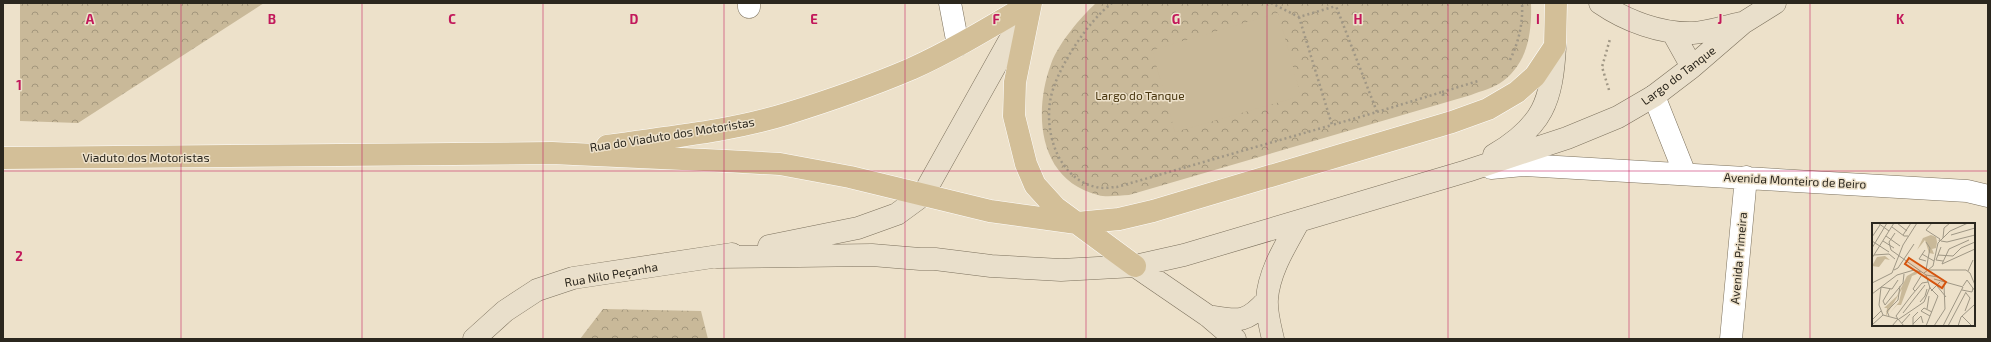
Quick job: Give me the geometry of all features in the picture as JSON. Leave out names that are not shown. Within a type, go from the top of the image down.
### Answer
[{"type":"main road","name":"Rua do Viaduto dos Motoristas","points":[[552,153],[721,129],[785,114],[868,86],[912,68],[958,45],[1031,3]]},
{"type":"main road","points":[[1031,3],[923,195],[990,211],[1077,223],[1119,219],[1152,211],[1452,122],[1481,112],[1517,92],[1535,76],[1555,46]]},
{"type":"main road","points":[[1031,3],[1015,82],[1014,116],[1026,164],[1035,185],[1055,207],[1135,266],[1208,316],[1235,339]]},
{"type":"main road","name":"Largo do Tanque","points":[[1467,170],[1509,146],[1533,125],[1549,97],[1554,72],[1556,3]]},
{"type":"main road","points":[[1743,23],[1775,3]]},
{"type":"main road","name":"Largo do Tanque","points":[[1609,9],[1673,33],[1694,32],[1743,23]]},
{"type":"main road","name":"Largo do Tanque","points":[[954,261],[991,266],[1061,270],[1135,266],[1184,255],[1299,221],[1567,138],[1618,117],[1654,96],[1692,67],[1743,23]]},
{"type":"main road","points":[[1673,33],[1692,67]]},
{"type":"main road","name":"Rua do Viaduto dos Motoristas","points":[[289,156],[552,153],[780,164],[850,177],[923,195]]},
{"type":"main road","name":"Viaduto dos Motoristas","points":[[3,158],[289,156]]},
{"type":"main road","name":"Rua Nilo Peçanha","points":[[474,339],[504,311],[537,290],[573,278],[717,257],[858,228],[897,214],[923,195]]},
{"type":"main road","points":[[1273,339],[1267,300],[1270,283],[1280,257],[1299,221]]},
{"type":"main road","name":"Rua Nilo Peçanha","points":[[717,257],[872,255],[954,261]]},
{"type":"main road","points":[[1208,316],[1232,320],[1244,319],[1255,314],[1267,300]]},
{"type":"street","points":[[950,3],[958,45]]},
{"type":"street","points":[[1654,96],[1685,174]]},
{"type":"street","name":"Largo do Tanque","points":[[1467,170],[1523,165],[1685,174]]},
{"type":"street","name":"Avenida Monteiro de Beiro","points":[[1685,174],[1967,191],[1988,196]]},
{"type":"street","name":"Avenida Primeira","points":[[1731,339],[1746,177]]},
{"type":"path","points":[[1112,3],[1085,30],[1056,81],[1050,102],[1052,143],[1061,162],[1071,175],[1083,183],[1097,188],[1117,187],[1377,112],[1336,4],[1299,17],[1271,3]]},
{"type":"path","points":[[1510,61],[1519,40],[1522,3]]},
{"type":"path","points":[[1609,9],[1602,67],[1618,117]]},
{"type":"path","points":[[1299,17],[1332,125]]},
{"type":"path","points":[[1442,92],[1483,80]]},
{"type":"green space","points":[[20,3],[264,3],[78,123],[20,121]]},
{"type":"green space","name":"Largo do Tanque","points":[[1096,3],[1531,3],[1531,25],[1527,46],[1518,65],[1503,81],[1492,87],[1471,95],[1129,195],[1105,196],[1098,195],[1078,187],[1063,175],[1052,160],[1045,142],[1042,123],[1042,103],[1045,83],[1054,56],[1070,32]]},
{"type":"green space","points":[[1278,13],[1301,96],[1175,132],[1152,50]]},
{"type":"green space","points":[[603,309],[701,311],[708,339],[580,339]]}]
